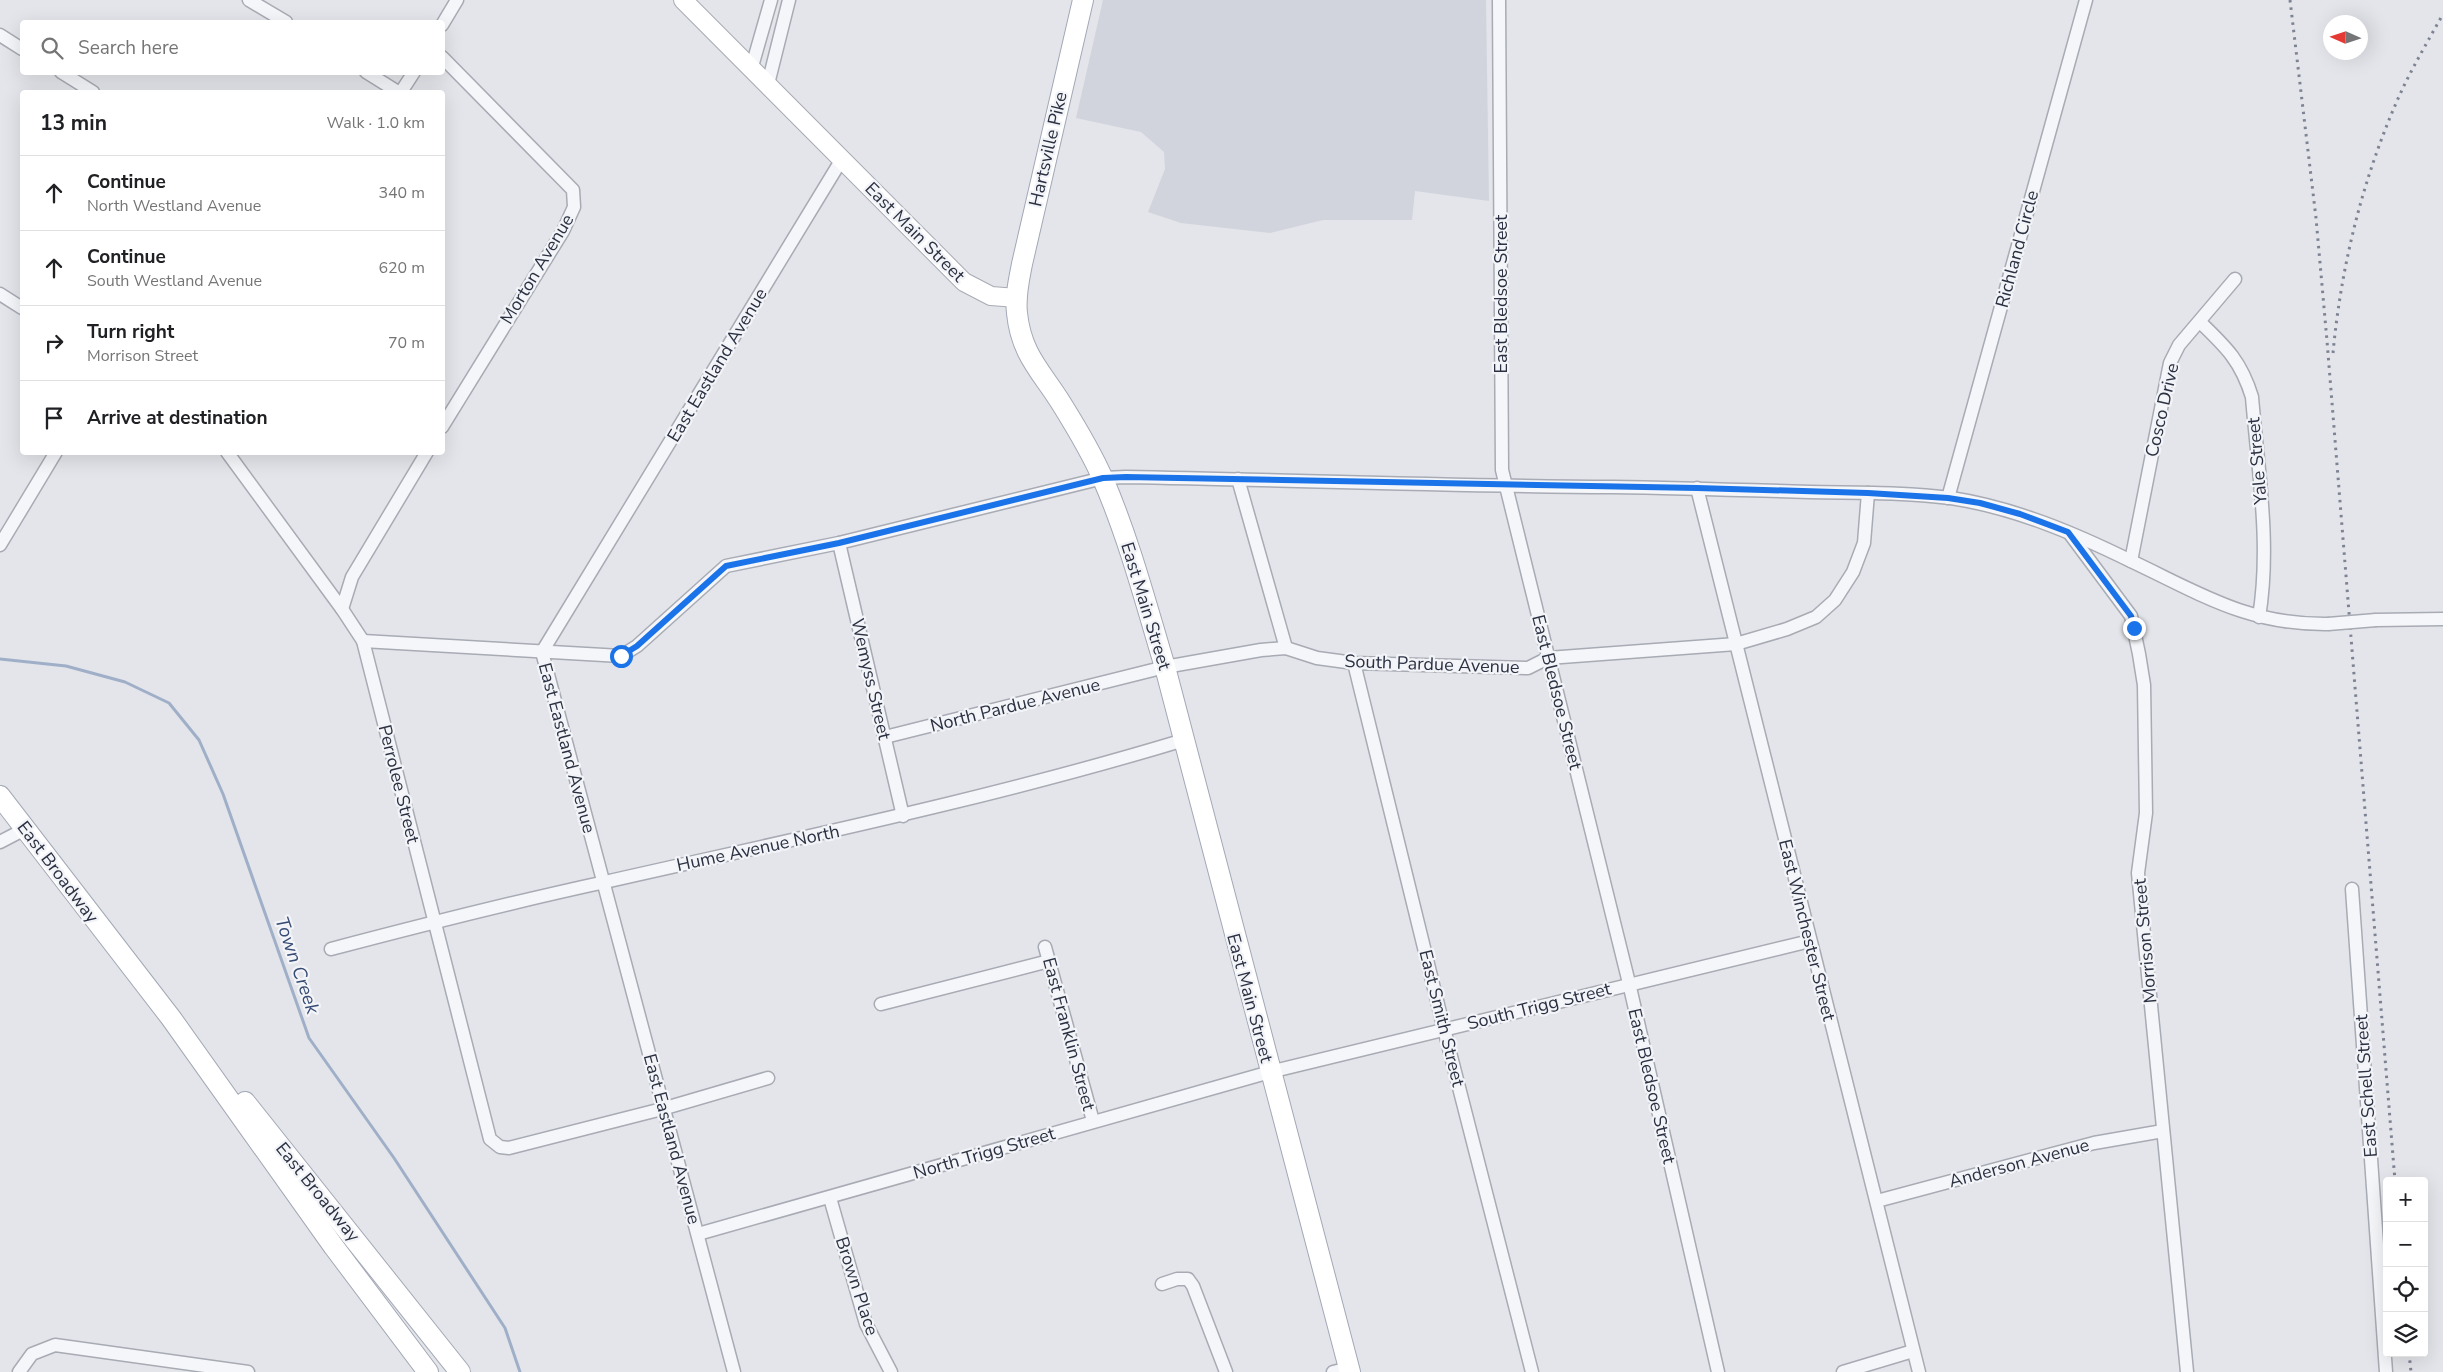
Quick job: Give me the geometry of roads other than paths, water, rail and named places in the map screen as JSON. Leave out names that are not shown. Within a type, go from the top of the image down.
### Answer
[{"type":"main road","name":"Hartsville Pike","points":[[1017,298],[1036,200],[1083,0]]},
{"type":"main road","name":"East Main Street","points":[[1017,298],[1019,326],[1027,352],[1041,376],[1060,402],[1103,478],[1133,560],[1165,667],[1270,1072],[1344,1370]]},
{"type":"main road","name":"East Broadway","points":[[0,796],[171,1018],[191,1040],[460,1372]]},
{"type":"main road","name":"East Broadway","points":[[191,1040],[334,1247],[428,1372]]},
{"type":"street","points":[[249,0],[283,20]]},
{"type":"street","points":[[445,20],[456,0]]},
{"type":"street","name":"East Main Street","points":[[683,0],[964,282],[991,296],[1017,298]]},
{"type":"street","points":[[751,70],[771,0]]},
{"type":"street","points":[[768,84],[789,0]]},
{"type":"street","name":"East Bledsoe Street","points":[[1499,0],[1502,470],[1512,504],[1548,658],[1629,983],[1718,1372]]},
{"type":"street","name":"Richland Circle","points":[[1948,498],[2086,0]]},
{"type":"street","points":[[0,35],[20,48]]},
{"type":"street","name":"Morton Avenue","points":[[445,61],[573,190],[574,207],[563,231],[445,422]]},
{"type":"street","points":[[65,75],[90,90]]},
{"type":"street","points":[[371,75],[397,90]]},
{"type":"street","points":[[401,90],[412,75]]},
{"type":"street","name":"East Eastland Avenue","points":[[734,1372],[698,1234],[662,1109],[542,652],[842,159]]},
{"type":"street","name":"Cosco Drive","points":[[2131,561],[2170,363],[2179,345],[2236,279]]},
{"type":"street","points":[[0,294],[20,307]]},
{"type":"street","name":"Yale Street","points":[[2200,322],[2236,358],[2252,397],[2265,555],[2264,584],[2259,618]]},
{"type":"street","points":[[0,545],[54,455]]},
{"type":"street","name":"Perrolee Street","points":[[229,455],[342,609],[363,641],[490,1139],[500,1147],[509,1148],[662,1109]]},
{"type":"street","points":[[342,609],[352,576],[425,455]]},
{"type":"street","points":[[363,641],[621,656],[637,646],[726,566],[839,543],[1103,478],[1697,488],[1868,493],[1948,498],[1980,503],[2020,514],[2068,532],[2198,594],[2259,618],[2303,624],[2443,619]]},
{"type":"street","points":[[1238,479],[1286,648]]},
{"type":"street","name":"East Winchester Street","points":[[1697,488],[1919,1372]]},
{"type":"street","name":"South Pardue Avenue","points":[[1144,672],[1261,650],[1286,648],[1317,658],[1354,663],[1528,668],[1548,658],[1736,644],[1787,629],[1816,616],[1835,600],[1853,572],[1864,543],[1868,493]]},
{"type":"street","name":"Morrison Street","points":[[2068,532],[2131,616],[2144,685],[2146,814],[2138,873],[2187,1372]]},
{"type":"street","name":"Wemyss Street","points":[[839,543],[903,816]]},
{"type":"street","name":"East Smith Street","points":[[1354,663],[1444,1029],[1532,1372]]},
{"type":"street","name":"North Pardue Avenue","points":[[885,737],[1144,672]]},
{"type":"street","name":"Hume Avenue North","points":[[331,949],[602,882],[903,816],[1089,769],[1184,740]]},
{"type":"street","points":[[0,842],[25,829]]},
{"type":"street","name":"East Schell Street","points":[[2352,890],[2386,1372]]},
{"type":"street","name":"South Trigg Street","points":[[1270,1072],[1629,983],[1810,941]]},
{"type":"street","name":"East Franklin Street","points":[[1045,947],[1093,1121]]},
{"type":"street","points":[[880,1004],[1049,961]]},
{"type":"street","name":"North Trigg Street","points":[[698,1234],[1270,1072]]},
{"type":"street","points":[[662,1109],[768,1078]]},
{"type":"street","name":"Anderson Avenue","points":[[1877,1201],[2094,1143],[2163,1131]]},
{"type":"street","name":"Brown Place","points":[[830,1198],[866,1324],[891,1372]]},
{"type":"street","points":[[1162,1284],[1177,1279],[1188,1279],[1193,1286],[1226,1372]]},
{"type":"street","points":[[19,1372],[32,1354],[55,1345],[248,1372]]},
{"type":"street","points":[[1843,1372],[1913,1351]]},
{"type":"waterway","name":"Town Creek","points":[[0,659],[66,666],[125,682],[169,703],[199,740],[223,794],[309,1038],[394,1158],[505,1328],[520,1372]]},
{"type":"railway","points":[[2290,0],[2316,218],[2327,341],[2395,1177]]},
{"type":"railway","points":[[2333,353],[2341,289],[2363,193],[2373,162],[2402,90],[2443,14]]},
{"type":"railway","points":[[2409,1357],[2411,1372]]}]
